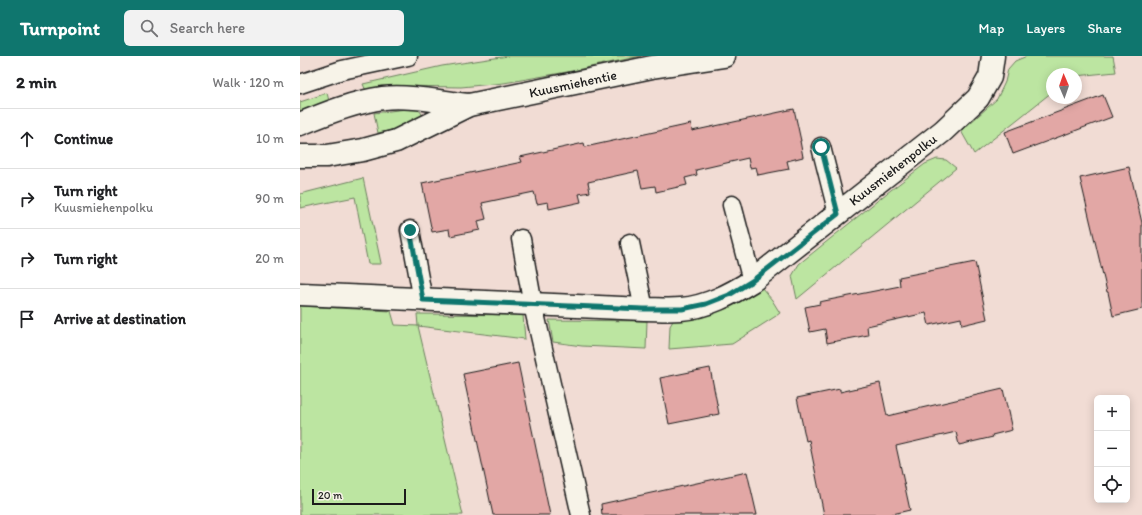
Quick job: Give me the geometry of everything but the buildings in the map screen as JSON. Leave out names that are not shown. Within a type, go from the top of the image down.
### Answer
[{"type":"street","name":"Kuusmiehentie","points":[[300,156],[327,156],[363,150],[396,141],[469,105],[652,67],[724,56]]},
{"type":"street","name":"Kuusmiehenpolku","points":[[300,294],[644,309],[682,309],[706,304],[729,295],[752,281],[943,131],[978,98],[990,77],[993,56]]},
{"type":"street","name":"Kuusmiehentie","points":[[300,124],[351,106],[383,98],[407,98],[469,105]]},
{"type":"lane","points":[[300,84],[342,70],[408,56]]},
{"type":"lane","points":[[821,147],[838,214]]},
{"type":"lane","points":[[732,205],[752,281]]},
{"type":"lane","points":[[410,230],[423,300]]},
{"type":"lane","points":[[521,239],[533,305],[582,515]]},
{"type":"lane","points":[[630,243],[644,309]]},
{"type":"green space","points":[[508,56],[641,56],[567,72],[504,83],[461,87],[398,86],[366,91],[363,84],[442,66]]},
{"type":"green space","points":[[1027,56],[1113,56],[1116,72],[1082,75],[1082,68],[1046,68],[1046,97],[974,154],[961,131],[997,99],[1005,82],[1008,69],[1015,61]]},
{"type":"green space","points":[[327,93],[329,101],[300,111],[300,102]]},
{"type":"green space","points":[[414,108],[419,110],[422,114],[422,118],[404,127],[378,133],[374,113]]},
{"type":"green space","points":[[937,159],[946,160],[956,168],[797,299],[792,276],[799,264],[925,164]]},
{"type":"green space","points":[[363,178],[381,264],[368,264],[355,197],[300,208],[300,194]]},
{"type":"green space","points":[[762,288],[780,313],[776,316],[732,344],[669,349],[670,326],[674,319],[702,315],[726,308]]},
{"type":"green space","points":[[300,306],[391,311],[395,325],[418,326],[463,515],[300,515]]},
{"type":"green space","points":[[417,314],[523,315],[525,339],[418,326]]},
{"type":"green space","points":[[549,320],[647,321],[646,349],[582,346],[553,342]]},
{"type":"route","points":[[410,230],[423,300],[644,309],[682,309],[706,304],[729,295],[752,281],[838,214],[821,147]]}]
